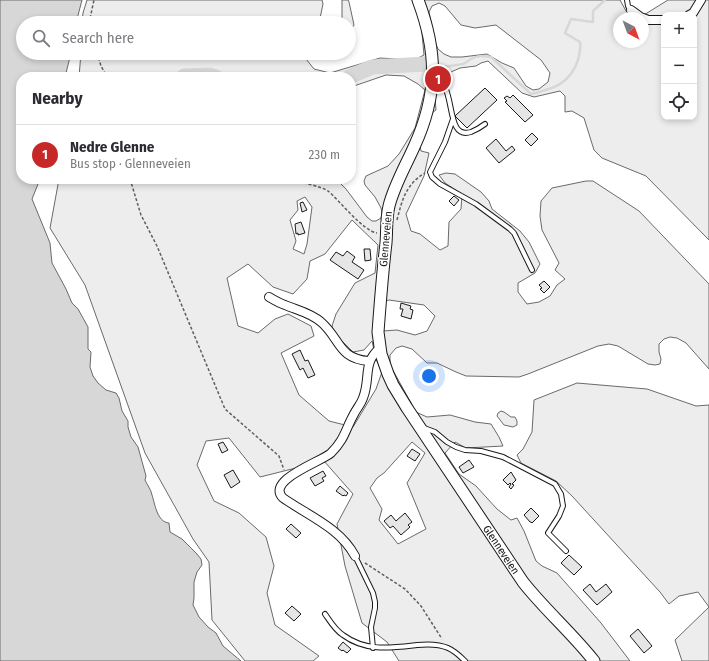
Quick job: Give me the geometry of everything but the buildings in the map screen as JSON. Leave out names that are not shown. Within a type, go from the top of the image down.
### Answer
[{"type":"main road","name":"Glenneveien","points":[[418,0],[428,30],[432,51],[433,78],[431,96],[420,134],[396,185],[389,205],[379,325],[380,348],[388,374],[407,408],[523,582],[539,602],[574,636],[594,661]]},
{"type":"street","points":[[694,12],[701,0]]},
{"type":"street","points":[[649,20],[661,20]]},
{"type":"street","points":[[269,297],[283,305],[316,318],[322,323],[339,346],[349,356],[359,360],[368,361]]},
{"type":"street","points":[[355,556],[347,544],[330,528],[281,496],[280,490],[286,480],[296,472],[326,457],[341,442],[354,412],[363,398],[368,380],[368,361],[380,348]]},
{"type":"lane","points":[[627,0],[628,6],[631,10]]},
{"type":"lane","points":[[433,78],[442,82],[446,88],[453,119],[460,130],[466,133],[485,124]]},
{"type":"lane","points":[[453,119],[445,142],[430,172],[432,177],[440,184],[476,204],[510,229],[514,233],[532,270]]},
{"type":"lane","points":[[422,429],[425,427],[435,432],[456,448],[481,451],[503,457],[555,484],[561,494],[563,506],[559,516],[548,533],[566,551]]},
{"type":"lane","points":[[355,556],[373,593],[375,602],[376,608],[371,626],[373,648]]},
{"type":"lane","points":[[325,614],[343,636],[359,644],[373,648],[422,645],[447,647],[465,661]]},
{"type":"path","points":[[91,16],[94,0]]},
{"type":"path","points":[[99,60],[104,72]]},
{"type":"path","points":[[397,220],[405,194],[420,176],[424,173],[430,172]]},
{"type":"path","points":[[132,184],[141,215],[156,246],[225,409],[279,456],[286,480]]},
{"type":"path","points":[[306,184],[326,190],[373,232],[386,234]]},
{"type":"path","points":[[355,556],[405,589],[421,606],[447,647]]},
{"type":"shaded area","points":[[0,0],[82,0],[78,16],[16,16],[16,60],[69,60],[66,72],[16,72],[16,184],[38,184],[32,199],[50,243],[52,263],[72,303],[78,309],[88,327],[88,349],[91,352],[90,367],[93,376],[106,390],[116,393],[119,398],[122,411],[128,421],[131,437],[138,447],[146,476],[145,480],[151,491],[159,516],[165,522],[169,523],[170,532],[182,539],[201,559],[202,565],[197,572],[194,582],[193,605],[199,617],[216,633],[223,646],[241,661],[0,661]]},
{"type":"shaded area","points":[[87,0],[322,0],[323,4],[320,16],[83,16]]},
{"type":"shaded area","points":[[342,0],[348,0],[352,16],[342,16]]},
{"type":"shaded area","points":[[412,0],[620,0],[627,12],[613,12],[613,48],[649,48],[649,12],[668,0],[709,0],[709,240],[646,176],[602,158],[594,150],[584,118],[572,111],[565,112],[565,96],[560,91],[534,97],[522,93],[488,61],[476,66],[460,68],[451,72],[438,72],[435,98],[436,110],[432,113],[420,146],[421,151],[429,153],[424,176],[406,214],[411,231],[420,234],[440,250],[448,246],[449,222],[461,209],[462,194],[445,183],[439,175],[446,173],[455,174],[481,192],[489,201],[492,209],[520,231],[529,242],[540,264],[535,273],[518,283],[518,292],[527,304],[539,302],[550,296],[557,285],[565,279],[555,270],[559,263],[542,230],[540,216],[541,201],[552,188],[593,181],[639,211],[709,284],[709,369],[686,343],[677,338],[670,337],[664,339],[659,344],[661,359],[660,364],[648,364],[618,346],[609,344],[598,346],[519,377],[466,376],[437,363],[427,363],[412,349],[402,346],[396,348],[390,355],[390,365],[416,412],[427,417],[450,415],[475,422],[491,424],[503,446],[466,448],[455,442],[445,453],[459,474],[476,486],[497,509],[511,520],[517,518],[536,561],[542,566],[557,573],[601,623],[630,661],[399,661],[387,642],[362,623],[345,566],[337,524],[353,494],[324,461],[260,477],[229,438],[206,441],[197,465],[214,501],[239,513],[266,537],[274,566],[267,593],[275,625],[319,656],[313,661],[245,661],[212,620],[209,562],[193,539],[145,453],[85,285],[50,228],[58,184],[341,184],[367,217],[372,221],[376,221],[381,218],[381,208],[375,197],[365,185],[364,181],[366,176],[388,166],[399,154],[415,128],[425,90],[404,76],[386,75],[356,85],[356,72],[333,72],[380,58],[414,60],[424,55],[421,22]],"holes":[[[439,3],[445,6],[461,25],[475,28],[496,25],[541,60],[550,73],[548,82],[539,89],[533,90],[526,86],[514,68],[487,54],[462,57],[451,57],[444,54],[438,49],[435,42],[429,12],[432,6]],[[305,197],[312,207],[307,244],[304,254],[293,249],[296,241],[290,220],[298,210],[297,201]],[[352,220],[378,245],[375,273],[355,283],[336,314],[332,326],[334,333],[353,352],[364,350],[372,341],[376,359],[382,372],[376,389],[353,427],[329,421],[299,395],[281,353],[314,336],[311,326],[288,314],[275,319],[258,333],[238,326],[227,278],[248,264],[273,287],[293,294],[307,279],[310,261],[325,254]],[[389,300],[424,305],[435,316],[427,331],[415,335],[397,330],[383,331],[385,301]],[[412,442],[425,453],[407,483],[426,529],[398,544],[379,520],[382,509],[370,488],[377,478],[384,473]]]},
{"type":"shaded area","points":[[80,60],[307,60],[314,69],[326,72],[79,72]]},
{"type":"shaded area","points":[[577,383],[647,389],[696,406],[709,405],[709,607],[698,592],[679,596],[669,604],[660,592],[572,496],[556,481],[521,463],[517,455],[523,449],[532,432],[534,400]]},
{"type":"shaded area","points":[[501,411],[511,417],[515,417],[517,425],[513,427],[504,425],[497,416]]},
{"type":"shaded area","points":[[709,607],[709,661],[682,661],[675,640]]},
{"type":"waterway","points":[[440,66],[463,64],[478,56],[491,57],[531,94],[546,90],[560,84],[565,80],[575,68],[578,60],[580,42],[565,33],[571,19],[593,22],[593,11],[605,0]]},
{"type":"waterway","points":[[356,74],[372,67],[426,64]]},
{"type":"place","name":"Nedre Glenne","points":[[438,79]]}]
